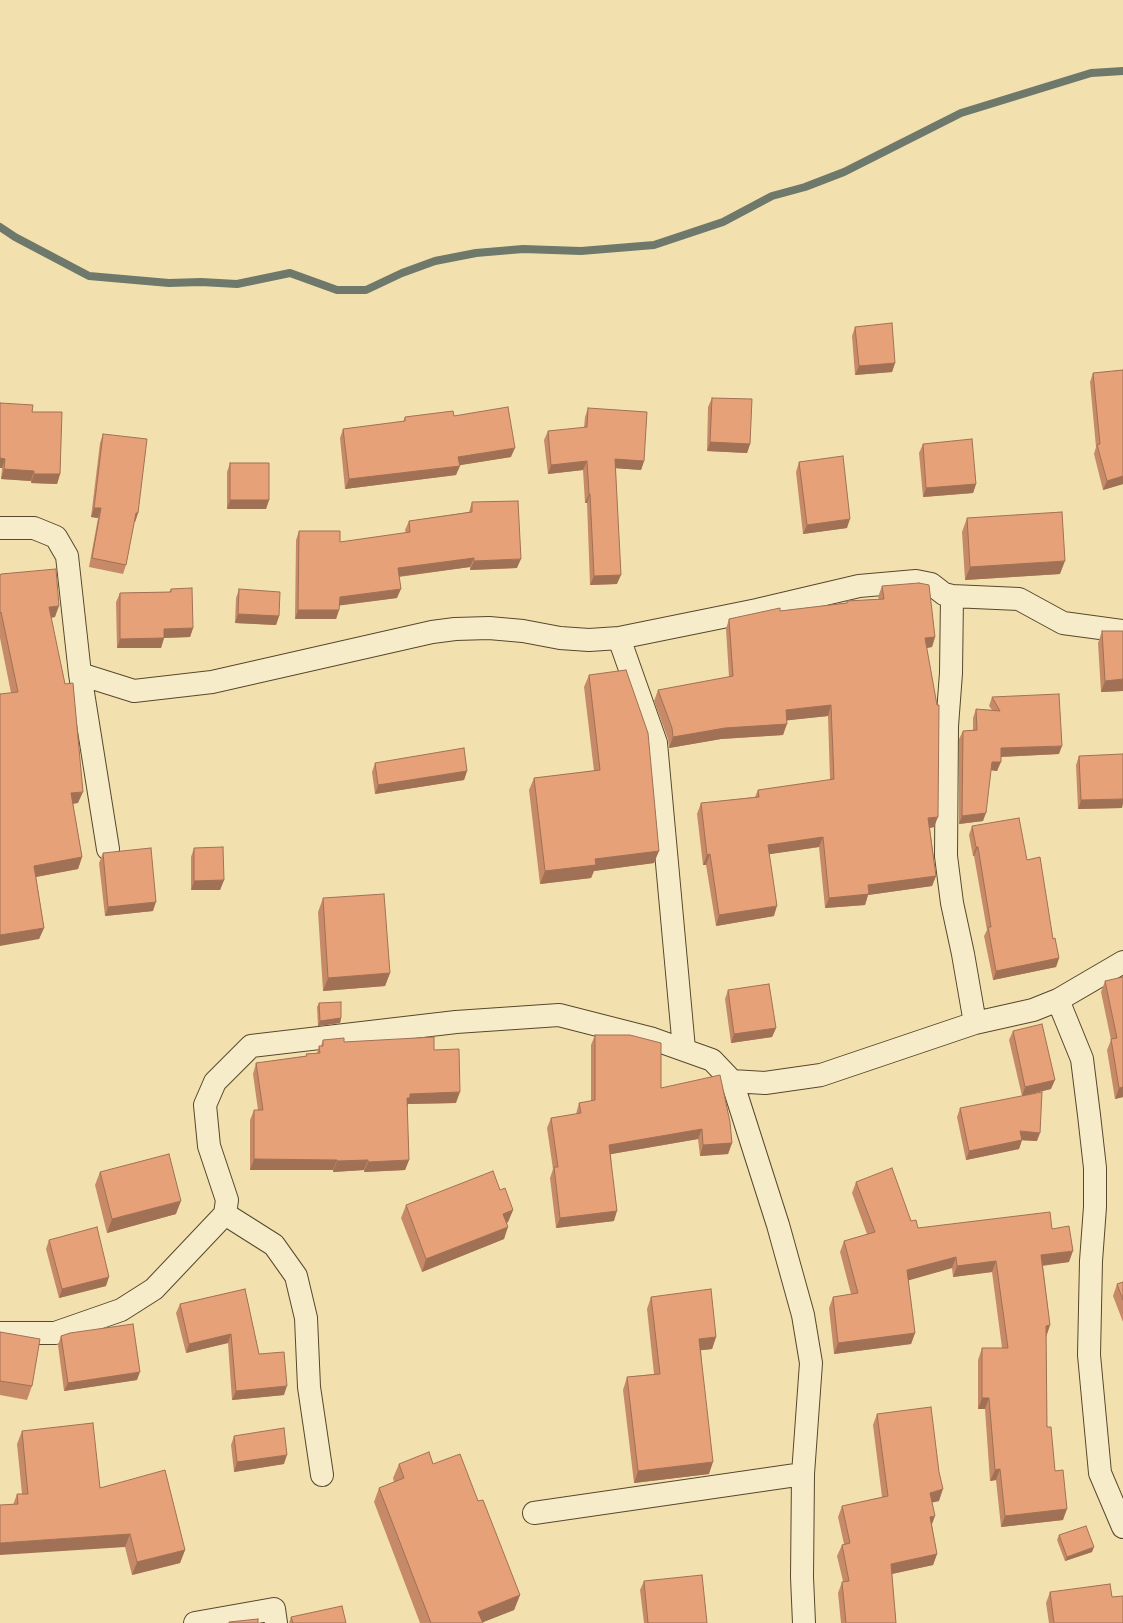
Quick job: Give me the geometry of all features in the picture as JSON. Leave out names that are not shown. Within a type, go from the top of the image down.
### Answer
[{"type":"street","points":[[0,528],[34,528],[56,537],[67,556],[80,674],[108,849]]},
{"type":"street","points":[[80,674],[134,691],[212,682],[432,632],[454,629],[488,628],[523,631],[560,638],[589,640],[619,638],[757,610],[859,586],[916,581],[931,584],[944,594],[952,596],[1019,599],[1064,623],[1123,631]]},
{"type":"street","points":[[952,596],[951,673],[947,726],[946,856],[952,903],[975,1022]]},
{"type":"street","points":[[619,638],[656,743],[684,1050]]},
{"type":"street","points":[[732,1081],[765,1083],[821,1075],[975,1022],[1033,1010],[1058,1000],[1123,962]]},
{"type":"street","points":[[1058,1000],[1082,1059],[1089,1115],[1094,1168],[1095,1207],[1091,1261],[1089,1355],[1100,1473],[1123,1527]]},
{"type":"street","points":[[0,1332],[55,1333],[121,1310],[154,1289],[225,1214],[227,1200],[210,1146],[205,1105],[214,1082],[251,1046],[456,1022],[560,1015],[653,1039],[712,1060],[732,1081],[778,1225],[803,1315],[810,1364],[804,1474],[802,1577],[804,1623]]},
{"type":"street","points":[[225,1214],[274,1245],[296,1276],[306,1318],[309,1387],[322,1476]]},
{"type":"street","points":[[534,1513],[804,1474]]},
{"type":"street","points":[[195,1623],[274,1608],[276,1623]]},
{"type":"building","points":[[892,323],[895,363],[859,366],[855,327]]},
{"type":"building","points":[[1123,370],[1123,476],[1107,481],[1097,445],[1100,444],[1093,373]]},
{"type":"building","points":[[712,398],[752,399],[750,444],[710,442]]},
{"type":"building","points":[[0,403],[33,405],[32,412],[62,412],[60,474],[34,474],[34,471],[4,469],[5,459],[0,458]]},
{"type":"building","points":[[508,407],[515,448],[458,457],[460,466],[349,479],[343,429],[405,421],[405,417],[453,411],[454,416]]},
{"type":"building","points":[[588,408],[647,412],[644,461],[615,459],[621,575],[594,576],[587,461],[551,465],[548,431],[587,427]]},
{"type":"building","points":[[103,434],[147,439],[138,513],[136,513],[126,565],[92,558],[101,508],[94,508]]},
{"type":"building","points":[[972,439],[976,484],[926,488],[923,444]]},
{"type":"building","points":[[843,456],[850,519],[807,525],[799,462]]},
{"type":"building","points":[[230,463],[269,463],[269,500],[230,500]]},
{"type":"building","points":[[518,501],[521,559],[474,561],[474,558],[398,568],[401,589],[340,597],[339,610],[298,610],[299,531],[340,531],[340,542],[410,532],[409,521],[472,512],[472,502]]},
{"type":"building","points":[[1062,512],[1065,561],[970,567],[967,518]]},
{"type":"building","points":[[56,569],[59,606],[49,607],[65,684],[73,683],[83,792],[71,793],[82,857],[34,866],[44,928],[0,935],[0,694],[18,692],[1,612],[0,613],[0,575]]},
{"type":"building","points":[[919,583],[929,585],[935,637],[925,638],[937,705],[939,705],[938,817],[928,818],[936,876],[868,885],[869,894],[829,898],[823,837],[768,845],[777,906],[719,915],[710,854],[707,855],[701,803],[759,797],[758,790],[834,779],[831,705],[786,710],[787,724],[725,728],[673,737],[672,728],[658,690],[733,676],[729,619],[780,608],[780,611],[847,603],[847,601],[884,599],[882,586]]},
{"type":"building","points":[[192,588],[193,628],[164,629],[164,638],[120,639],[120,593],[171,592],[171,589]]},
{"type":"building","points":[[239,589],[280,592],[279,616],[238,614]]},
{"type":"building","points":[[1102,631],[1123,631],[1123,679],[1105,681]]},
{"type":"building","points":[[626,670],[648,733],[659,851],[595,859],[596,865],[545,871],[534,778],[600,770],[589,675]]},
{"type":"building","points":[[1059,694],[1062,746],[1001,748],[1001,762],[992,762],[986,813],[962,816],[963,731],[977,730],[976,709],[1000,711],[992,697]]},
{"type":"building","points":[[464,748],[467,771],[378,785],[375,763]]},
{"type":"building","points":[[1123,754],[1123,799],[1081,800],[1079,756]]},
{"type":"building","points":[[1019,818],[1027,860],[1040,857],[1053,939],[1055,938],[1059,958],[996,971],[988,927],[991,927],[978,847],[976,847],[972,826]]},
{"type":"building","points":[[223,847],[224,880],[194,881],[194,848]]},
{"type":"building","points":[[151,848],[156,902],[108,907],[103,853]]},
{"type":"building","points":[[384,894],[390,973],[328,978],[323,898]]},
{"type":"building","points":[[1123,977],[1123,1087],[1119,1088],[1111,1039],[1117,1038],[1105,981]]},
{"type":"building","points":[[769,984],[776,1028],[734,1034],[728,990]]},
{"type":"building","points":[[341,1002],[341,1018],[320,1021],[319,1003]]},
{"type":"building","points":[[1042,1024],[1055,1080],[1025,1087],[1013,1031]]},
{"type":"building","points":[[595,1035],[630,1035],[661,1043],[661,1088],[720,1075],[730,1122],[732,1143],[703,1145],[702,1129],[609,1145],[617,1211],[560,1218],[554,1167],[558,1167],[551,1118],[581,1113],[579,1103],[595,1100]]},
{"type":"building","points":[[434,1037],[434,1050],[459,1049],[460,1092],[410,1094],[410,1098],[407,1098],[409,1160],[368,1162],[368,1160],[337,1161],[254,1159],[254,1110],[263,1110],[256,1063],[320,1053],[319,1046],[323,1046],[323,1040],[344,1038],[344,1042]]},
{"type":"building","points":[[1042,1092],[1040,1133],[1020,1131],[1022,1140],[969,1151],[960,1108]]},
{"type":"building","points":[[169,1154],[181,1201],[112,1219],[100,1172]]},
{"type":"building","points":[[892,1168],[911,1221],[916,1220],[918,1228],[1050,1212],[1052,1229],[1069,1226],[1073,1251],[1041,1255],[1050,1325],[1046,1326],[1047,1427],[1051,1427],[1055,1471],[1063,1470],[1067,1509],[1005,1516],[1000,1469],[995,1470],[989,1398],[982,1398],[982,1348],[1008,1348],[996,1261],[957,1266],[956,1257],[907,1270],[915,1333],[838,1343],[833,1297],[858,1293],[844,1241],[875,1232],[856,1182]]},
{"type":"building","points":[[493,1171],[500,1190],[505,1188],[513,1210],[503,1214],[508,1227],[426,1259],[406,1205]]},
{"type":"building","points":[[97,1227],[109,1277],[62,1289],[49,1240]]},
{"type":"building","points":[[1123,1282],[1123,1300],[1117,1284]]},
{"type":"building","points":[[245,1289],[259,1354],[284,1352],[287,1386],[236,1391],[231,1334],[189,1344],[180,1304]]},
{"type":"building","points":[[711,1289],[716,1337],[699,1339],[713,1462],[638,1471],[627,1377],[660,1374],[651,1297]]},
{"type":"building","points":[[133,1324],[140,1372],[68,1383],[61,1336],[70,1333]]},
{"type":"building","points":[[0,1332],[40,1339],[32,1386],[0,1381]]},
{"type":"building","points":[[931,1407],[939,1472],[943,1489],[930,1493],[935,1516],[930,1517],[937,1554],[891,1564],[896,1623],[846,1623],[842,1582],[849,1581],[842,1545],[850,1543],[842,1506],[888,1496],[877,1414]]},
{"type":"building","points":[[93,1423],[100,1488],[165,1470],[185,1550],[137,1562],[130,1534],[0,1543],[0,1505],[18,1504],[17,1494],[28,1494],[22,1431]]},
{"type":"building","points":[[284,1428],[287,1455],[237,1462],[234,1436]]},
{"type":"building","points":[[429,1452],[433,1464],[460,1454],[478,1501],[483,1500],[520,1595],[478,1612],[483,1623],[431,1623],[379,1488],[404,1478],[399,1464]]},
{"type":"building","points":[[1086,1526],[1094,1547],[1067,1557],[1059,1535]]},
{"type":"building","points":[[702,1575],[707,1623],[648,1623],[644,1581]]},
{"type":"building","points":[[1110,1584],[1112,1597],[1123,1596],[1123,1623],[1054,1623],[1050,1592]]},
{"type":"building","points":[[342,1606],[346,1623],[293,1623],[291,1617]]},
{"type":"building","points":[[258,1619],[258,1623],[229,1623],[229,1622]]},
{"type":"waterway","points":[[0,227],[15,237],[89,276],[169,283],[201,282],[237,284],[290,273],[337,290],[366,290],[402,273],[435,261],[476,253],[523,249],[581,251],[654,245],[723,222],[772,196],[805,187],[844,172],[961,113],[1091,73],[1123,71]]}]
